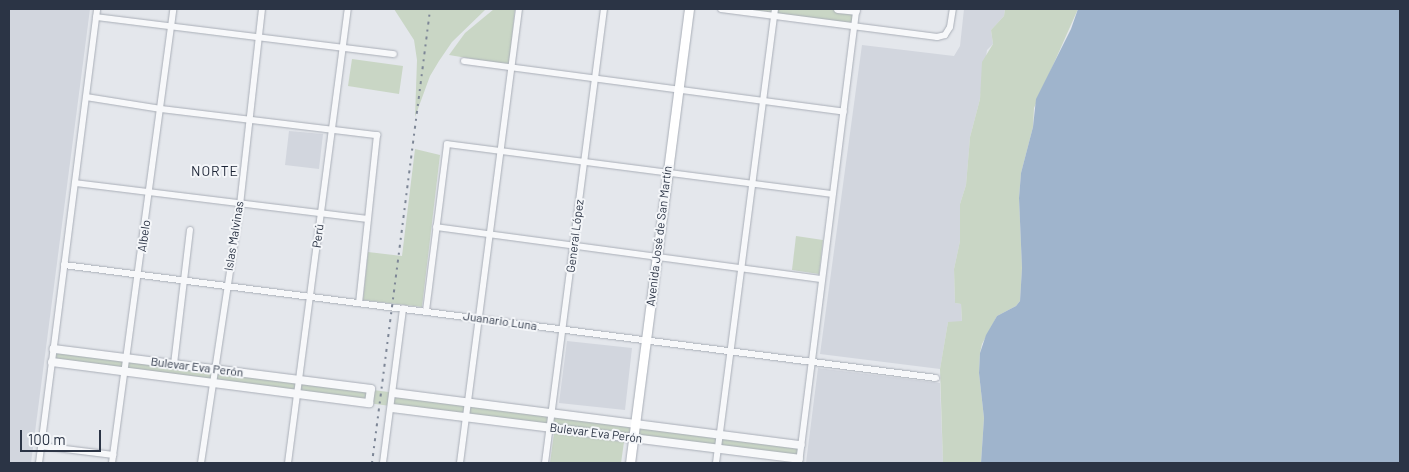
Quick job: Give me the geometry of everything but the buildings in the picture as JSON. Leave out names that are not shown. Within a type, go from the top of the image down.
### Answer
[{"type":"main road","name":"Avenida José de San Martín","points":[[630,463],[688,9]]},
{"type":"street","points":[[39,463],[98,9]]},
{"type":"street","name":"Albelo","points":[[112,463],[139,275],[173,9]]},
{"type":"street","name":"Islas Malvinas","points":[[201,463],[240,205],[248,119],[262,9]]},
{"type":"street","name":"Perú","points":[[288,463],[348,9]]},
{"type":"street","points":[[460,463],[512,68],[518,9]]},
{"type":"street","name":"General López","points":[[546,463],[604,9]]},
{"type":"street","points":[[721,9],[774,12],[938,38],[945,35],[950,27],[953,9]]},
{"type":"street","points":[[799,461],[856,10],[838,9]]},
{"type":"street","points":[[716,463],[774,12]]},
{"type":"street","points":[[96,17],[394,54]]},
{"type":"street","points":[[464,61],[844,112]]},
{"type":"street","points":[[86,97],[161,109],[377,135],[359,303]]},
{"type":"street","points":[[426,311],[447,144],[832,194]]},
{"type":"street","points":[[75,183],[240,205],[367,219]]},
{"type":"street","points":[[436,227],[822,279]]},
{"type":"street","points":[[174,364],[190,230]]},
{"type":"street","name":"Juanario Luna","points":[[64,265],[936,378]]},
{"type":"street","points":[[383,463],[394,394],[403,308]]},
{"type":"street","name":"Bulevar Eva Perón","points":[[52,362],[369,403],[371,389],[54,349]]},
{"type":"street","name":"Bulevar Eva Perón","points":[[394,394],[801,445]]},
{"type":"street","name":"Bulevar Eva Perón","points":[[392,408],[634,438],[799,461]]},
{"type":"street","points":[[41,446],[113,455]]},
{"type":"shaded area","points":[[9,9],[90,9],[31,463],[9,463]]},
{"type":"shaded area","points":[[964,9],[1005,9],[1004,16],[991,30],[993,44],[987,50],[980,99],[970,137],[966,185],[960,204],[960,241],[954,269],[955,303],[961,304],[962,322],[948,322],[940,369],[820,354],[862,45],[954,56],[960,46]]},
{"type":"shaded area","points":[[289,131],[323,134],[319,169],[285,165]]},
{"type":"shaded area","points":[[567,341],[632,348],[625,410],[559,403]]},
{"type":"shaded area","points":[[818,368],[940,383],[943,463],[806,463]]},
{"type":"green space","points":[[394,9],[486,9],[452,42],[439,61],[430,76],[415,117],[417,60],[414,40]]},
{"type":"green space","points":[[494,9],[515,9],[509,65],[449,55],[465,33]]},
{"type":"green space","points":[[721,9],[838,9],[856,11],[854,27]]},
{"type":"green space","points":[[1005,9],[1078,9],[1034,108],[1033,127],[1021,173],[1019,198],[1022,268],[1020,301],[1016,306],[997,316],[982,344],[980,353],[979,373],[984,418],[981,463],[943,463],[940,369],[948,322],[962,321],[961,304],[955,303],[954,269],[960,241],[960,204],[966,185],[970,137],[980,99],[982,62],[993,44],[991,30],[1004,16]]},
{"type":"green space","points":[[352,59],[403,66],[399,94],[348,86]]},
{"type":"green space","points":[[415,149],[440,155],[422,307],[363,300],[368,252],[402,256]]},
{"type":"green space","points":[[796,236],[823,240],[819,274],[792,270]]},
{"type":"green space","points":[[54,349],[801,445],[799,459],[52,362]]},
{"type":"green space","points":[[554,433],[624,442],[621,463],[550,463]]},
{"type":"water","points":[[1078,9],[1400,9],[1400,463],[981,463],[984,418],[979,373],[980,353],[986,335],[997,316],[1016,306],[1020,301],[1022,268],[1019,198],[1021,173],[1033,127],[1036,99],[1071,29]]},
{"type":"railway","points":[[372,463],[430,9]]},
{"type":"district","name":"NORTE","points":[[215,171]]}]
